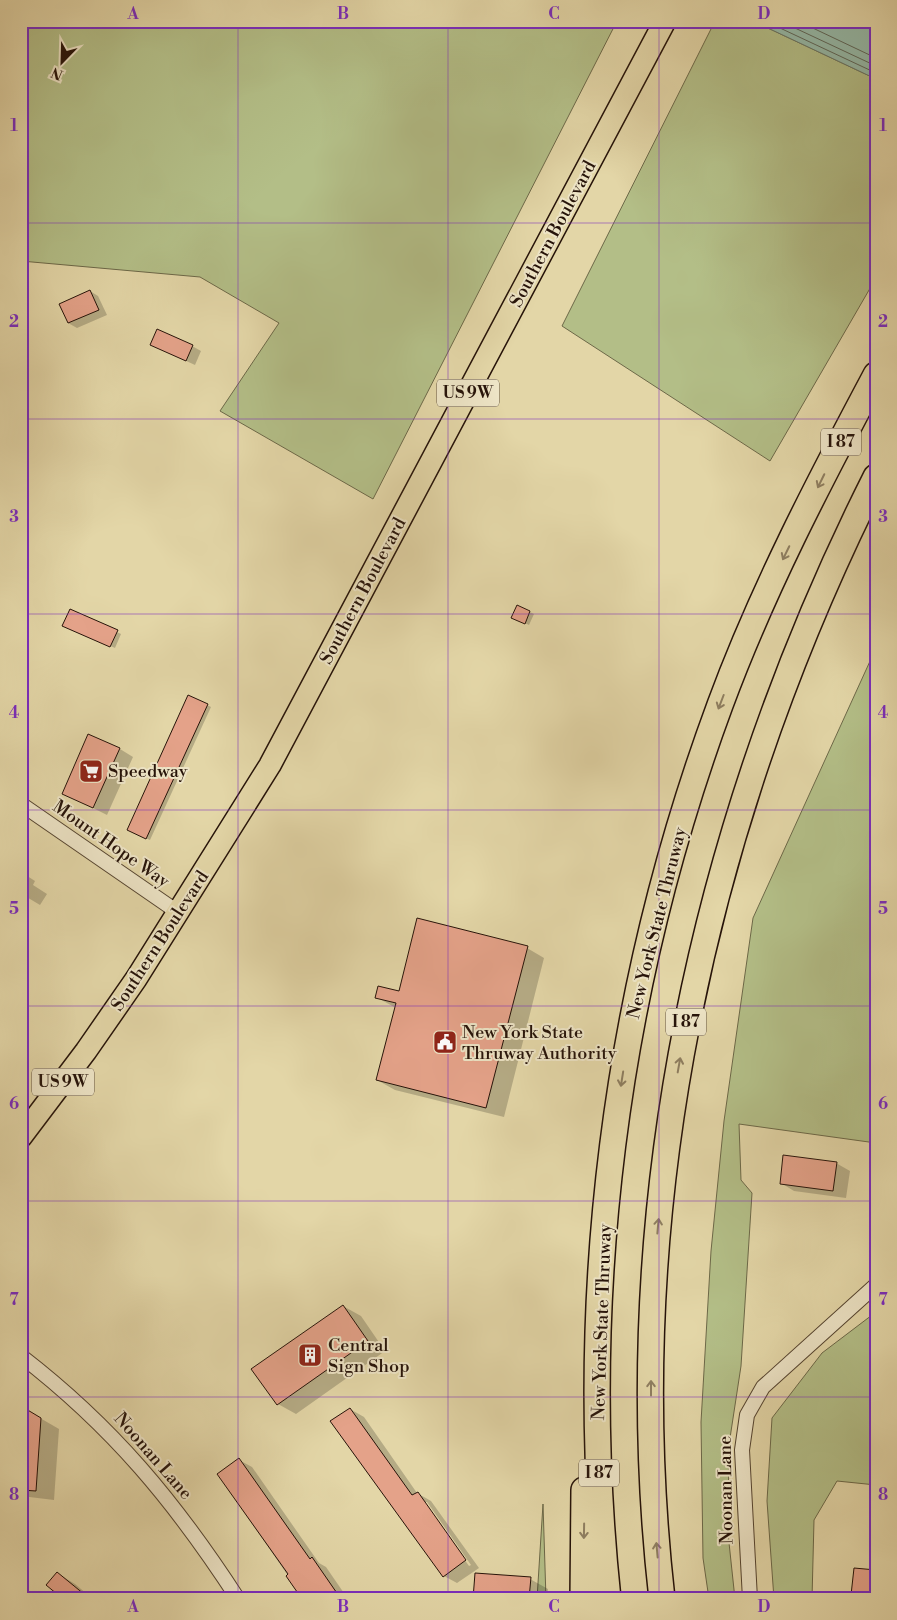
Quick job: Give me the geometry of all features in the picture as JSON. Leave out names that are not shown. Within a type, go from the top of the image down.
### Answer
[{"type":"highway","name":"New York State Thruway","points":[[608,1599],[599,1488],[597,1346],[608,1180],[637,991],[659,899],[694,779],[722,701],[783,559],[821,480],[876,375]]},
{"type":"highway","name":"I 87","points":[[662,1599],[656,1542],[651,1419],[652,1303],[667,1142],[687,1018],[721,872],[757,757],[799,645],[830,572],[876,477]]},
{"type":"highway","points":[[583,1599],[586,1363],[597,1346]]},
{"type":"main road","name":"Southern Boulevard","points":[[21,1137],[103,1027],[179,913],[270,765],[665,21]]},
{"type":"street","name":"Mount Hope Way","points":[[21,804],[179,913]]},
{"type":"street","name":"Noonan Lane","points":[[750,1599],[742,1450],[747,1415],[763,1387],[876,1286]]},
{"type":"street","name":"Noonan Lane","points":[[21,1356],[66,1391],[128,1451],[182,1517],[238,1599]]},
{"type":"green space","points":[[21,21],[617,21],[373,499],[220,411],[279,323],[200,277],[21,261]]},
{"type":"green space","points":[[715,21],[753,21],[876,79],[876,278],[770,461],[562,326]]},
{"type":"green space","points":[[876,648],[876,1143],[739,1124],[741,1180],[752,1193],[741,1366],[730,1438],[727,1524],[735,1599],[709,1599],[703,1558],[701,1422],[711,1251],[724,1121],[753,918]]},
{"type":"green space","points":[[876,1312],[876,1485],[837,1481],[814,1520],[812,1599],[774,1599],[767,1501],[772,1418],[822,1353]]},
{"type":"green space","points":[[543,1504],[546,1599],[537,1599]]},
{"type":"water","points":[[753,21],[876,21],[876,79]]},
{"type":"building","points":[[90,290],[99,310],[68,323],[59,304]]},
{"type":"building","points":[[157,329],[193,345],[186,361],[150,345]]},
{"type":"building","points":[[517,605],[530,611],[525,624],[511,618]]},
{"type":"building","points":[[70,609],[118,630],[110,647],[62,626]]},
{"type":"building","name":"Speedway","points":[[188,695],[208,704],[146,839],[127,830]]},
{"type":"building","name":"Speedway","points":[[88,734],[120,748],[93,808],[62,794]]},
{"type":"building","name":"New York State Thruway Authority","points":[[417,918],[528,946],[486,1108],[376,1080],[396,1003],[375,998],[378,986],[399,991]]},
{"type":"building","points":[[783,1155],[837,1162],[833,1191],[780,1184]]},
{"type":"building","name":"Central Sign Shop","points":[[343,1305],[368,1341],[277,1405],[251,1369]]},
{"type":"building","points":[[21,1406],[41,1418],[36,1491],[21,1490]]},
{"type":"building","points":[[350,1408],[412,1495],[418,1492],[466,1560],[443,1577],[330,1421]]},
{"type":"building","points":[[239,1458],[310,1559],[312,1557],[341,1599],[302,1599],[286,1576],[288,1574],[217,1474]]},
{"type":"building","points":[[854,1568],[876,1570],[876,1598],[851,1595]]},
{"type":"building","points":[[57,1572],[90,1599],[63,1599],[46,1585]]},
{"type":"building","points":[[475,1573],[531,1577],[529,1599],[473,1599]]},
{"type":"place","name":"Speedway","points":[[91,771]]},
{"type":"place","name":"New York State Thruway Authority","points":[[445,1042]]},
{"type":"place","name":"Central Sign Shop","points":[[310,1355]]}]
